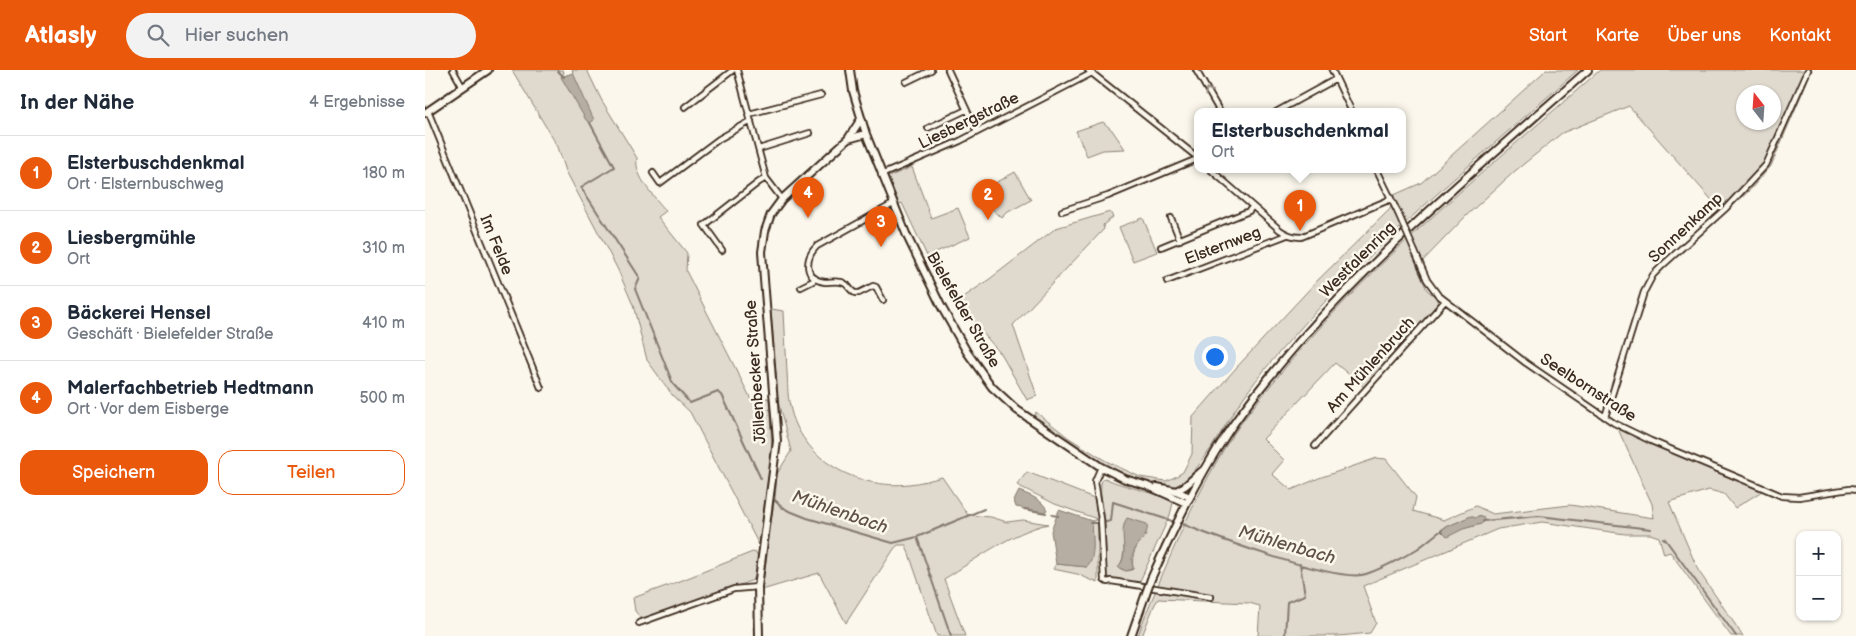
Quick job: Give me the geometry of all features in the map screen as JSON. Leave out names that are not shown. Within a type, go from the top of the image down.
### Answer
[{"type":"main road","points":[[427,112],[462,86],[488,70]]},
{"type":"main road","name":"Bielefelder Straße","points":[[850,70],[853,92],[866,134],[881,175],[921,268],[967,352],[992,387],[1017,410],[1101,467],[1125,479],[1148,486],[1186,503]]},
{"type":"main road","name":"Westfalenring","points":[[1186,503],[1235,422],[1266,381],[1320,318],[1350,286],[1444,197],[1588,70]]},
{"type":"main road","name":"Jöllenbecker Straße","points":[[759,636],[758,587],[777,441],[762,252],[765,231],[780,197],[848,139],[861,119]]},
{"type":"main road","name":"Jöllenbecker Straße","points":[[848,139],[866,134]]},
{"type":"main road","points":[[1176,490],[1185,486],[1205,469]]},
{"type":"main road","name":"Bielefelder Straße","points":[[1148,486],[1176,490],[1190,497]]},
{"type":"main road","points":[[1131,636],[1151,580],[1186,503]]},
{"type":"street","points":[[453,70],[462,86]]},
{"type":"street","points":[[685,107],[735,70],[766,178],[780,197]]},
{"type":"street","points":[[905,82],[931,70]]},
{"type":"street","points":[[947,70],[977,132]]},
{"type":"street","points":[[1088,70],[1194,156]]},
{"type":"street","points":[[1196,70],[1218,108]]},
{"type":"street","points":[[1332,70],[1350,108]]},
{"type":"street","name":"Sonnenkamp","points":[[1605,417],[1645,292],[1653,276],[1726,208],[1766,165],[1808,70]]},
{"type":"street","name":"Liesbergstraße","points":[[881,175],[977,132],[1092,73]]},
{"type":"street","points":[[1283,108],[1336,79]]},
{"type":"street","points":[[749,114],[821,95]]},
{"type":"street","points":[[928,128],[966,110]]},
{"type":"street","name":"Im Felde","points":[[427,112],[541,388]]},
{"type":"street","points":[[653,173],[660,182],[719,139],[751,121]]},
{"type":"street","points":[[759,149],[810,133]]},
{"type":"street","points":[[1062,211],[1109,196],[1194,159]]},
{"type":"street","points":[[1214,173],[1287,235]]},
{"type":"street","name":"Seelbornstraße","points":[[1378,173],[1433,290],[1526,363],[1605,417],[1651,441],[1782,496],[1799,497],[1849,489],[1856,490]]},
{"type":"street","points":[[722,250],[704,225],[766,178]]},
{"type":"street","name":"Elsternweg","points":[[1167,281],[1287,235],[1301,237],[1391,199]]},
{"type":"street","points":[[883,300],[876,287],[873,286],[855,294],[843,282],[824,282],[815,278],[808,267],[807,261],[810,253],[817,246],[893,204]]},
{"type":"street","points":[[1161,247],[1249,210],[1252,207]]},
{"type":"street","points":[[1171,218],[1180,240]]},
{"type":"street","points":[[801,287],[815,278]]},
{"type":"street","name":"Am Mühlenbruch","points":[[1315,446],[1445,301]]},
{"type":"street","points":[[1101,467],[1095,482],[1101,519],[1104,580],[1107,582],[1111,581],[1211,597]]},
{"type":"street","points":[[639,623],[734,589],[758,587]]},
{"type":"shaded area","points":[[512,70],[563,70],[564,73],[561,77],[573,73],[572,70],[587,70],[601,99],[637,158],[637,165],[642,179],[666,211],[658,217],[687,253],[686,271],[751,399],[769,398],[772,449],[759,545],[690,412],[673,396],[647,360],[633,305],[618,270],[566,171],[558,147]]},
{"type":"shaded area","points":[[1546,70],[1578,70],[1394,233],[1324,303],[1263,372],[1237,407],[1204,459],[1179,486],[1160,486],[1141,482],[1122,474],[1102,464],[1034,417],[1036,412],[1069,438],[1106,461],[1140,477],[1166,481],[1183,472],[1192,454],[1193,417],[1236,368],[1317,281],[1390,209],[1394,195],[1421,183]]},
{"type":"shaded area","points":[[1600,70],[1812,70],[1771,166],[1750,190],[1724,214],[1629,106],[1562,133],[1515,171],[1467,215],[1417,267],[1427,290],[1438,299],[1439,303],[1364,387],[1335,363],[1263,439],[1284,460],[1272,474],[1291,490],[1377,458],[1386,459],[1416,497],[1413,511],[1444,520],[1476,506],[1493,514],[1570,505],[1654,518],[1652,504],[1618,429],[1762,491],[1735,508],[1724,494],[1709,490],[1669,502],[1698,570],[1743,636],[1731,636],[1670,552],[1664,554],[1659,537],[1650,534],[1625,534],[1542,522],[1498,529],[1363,586],[1376,623],[1370,633],[1339,636],[1258,636],[1260,606],[1249,603],[1158,599],[1142,636],[1138,636],[1180,535],[1215,464],[1239,425],[1289,363],[1361,284],[1479,175]],"holes":[[[1471,516],[1481,524],[1462,529],[1441,531]]]},
{"type":"shaded area","points":[[573,73],[594,120],[590,123],[586,120],[561,77]]},
{"type":"shaded area","points":[[1103,122],[1112,130],[1125,149],[1103,150],[1087,156],[1076,131]]},
{"type":"shaded area","points":[[912,167],[931,218],[958,208],[970,237],[927,256],[902,203],[899,204],[888,177]]},
{"type":"shaded area","points":[[1015,172],[1031,200],[1008,212],[1002,218],[986,203],[980,192]]},
{"type":"shaded area","points":[[1110,212],[1113,217],[1103,225],[1104,229],[1013,325],[1037,396],[1027,400],[1001,354],[976,325],[961,299],[1056,228]]},
{"type":"shaded area","points":[[1143,218],[1157,252],[1133,261],[1119,227]]},
{"type":"shaded area","points":[[771,309],[784,311],[788,393],[796,425],[806,441],[819,456],[851,476],[870,482],[889,485],[909,484],[942,477],[968,515],[991,517],[1007,522],[1023,520],[1048,524],[1007,540],[944,579],[965,636],[937,636],[906,545],[898,545],[894,549],[846,623],[819,573],[762,590],[774,501],[784,508],[775,499],[777,474],[791,451],[778,402]]},
{"type":"shaded area","points":[[1027,472],[1094,498],[1098,520],[1098,583],[1077,574],[1053,569],[1056,564],[1087,567],[1092,549],[1092,521],[1097,519],[1055,504],[1017,485]]},
{"type":"shaded area","points":[[1105,478],[1160,496],[1173,503],[1170,515],[1138,583],[1106,577],[1102,479]],"holes":[[[1126,520],[1146,534],[1134,554],[1133,569],[1125,571],[1118,567],[1123,557],[1124,526]]]},
{"type":"shaded area","points":[[1019,491],[1039,500],[1047,510],[1044,512],[1016,507],[1014,501]]},
{"type":"shaded area","points":[[1059,510],[1092,521],[1093,551],[1087,567],[1056,564],[1051,531]]},
{"type":"shaded area","points":[[1471,516],[1484,518],[1484,521],[1481,524],[1463,529],[1447,537],[1441,531],[1442,529]]},
{"type":"shaded area","points":[[1127,518],[1147,524],[1147,529],[1144,537],[1133,552],[1133,569],[1126,571],[1118,567],[1122,562],[1124,550],[1123,530]]},
{"type":"shaded area","points":[[755,551],[758,556],[753,580],[650,618],[640,617],[635,611],[633,598]]},
{"type":"waterway","name":"Mühlenbach","points":[[557,70],[564,77]]},
{"type":"waterway","name":"Mühlenbach","points":[[590,123],[614,167],[581,187],[640,278],[635,289],[673,384],[690,403],[718,392],[722,395],[761,479]]},
{"type":"waterway","name":"Mühlenbach","points":[[774,500],[787,510],[807,518],[893,543],[917,537],[984,509]]},
{"type":"waterway","name":"Mühlenbach","points":[[1106,522],[1111,521],[1113,502],[1175,522]]},
{"type":"waterway","name":"Mühlenbach","points":[[1024,509],[1046,513]]},
{"type":"waterway","name":"Mühlenbach","points":[[1052,515],[1058,516]]},
{"type":"waterway","name":"Mühlenbach","points":[[1483,521],[1539,516],[1651,529]]},
{"type":"waterway","name":"Mühlenbach","points":[[1090,523],[1097,523]]},
{"type":"waterway","name":"Mühlenbach","points":[[1180,523],[1218,538],[1303,566],[1352,575],[1366,574],[1392,563],[1417,549],[1442,530]]},
{"type":"waterway","points":[[917,537],[951,636]]},
{"type":"waterway","name":"Mühlenbach","points":[[1663,538],[1736,636]]},
{"type":"waterway","points":[[1285,636],[1287,602],[1305,595],[1300,564]]},
{"type":"place","name":"Malerfachbetrieb Hedtmann","points":[[808,218]]},
{"type":"place","name":"Liesbergmühle","points":[[988,220]]},
{"type":"place","name":"Elsterbuschdenkmal","points":[[1300,231]]},
{"type":"place","name":"Bäckerei Hensel","points":[[881,247]]}]
